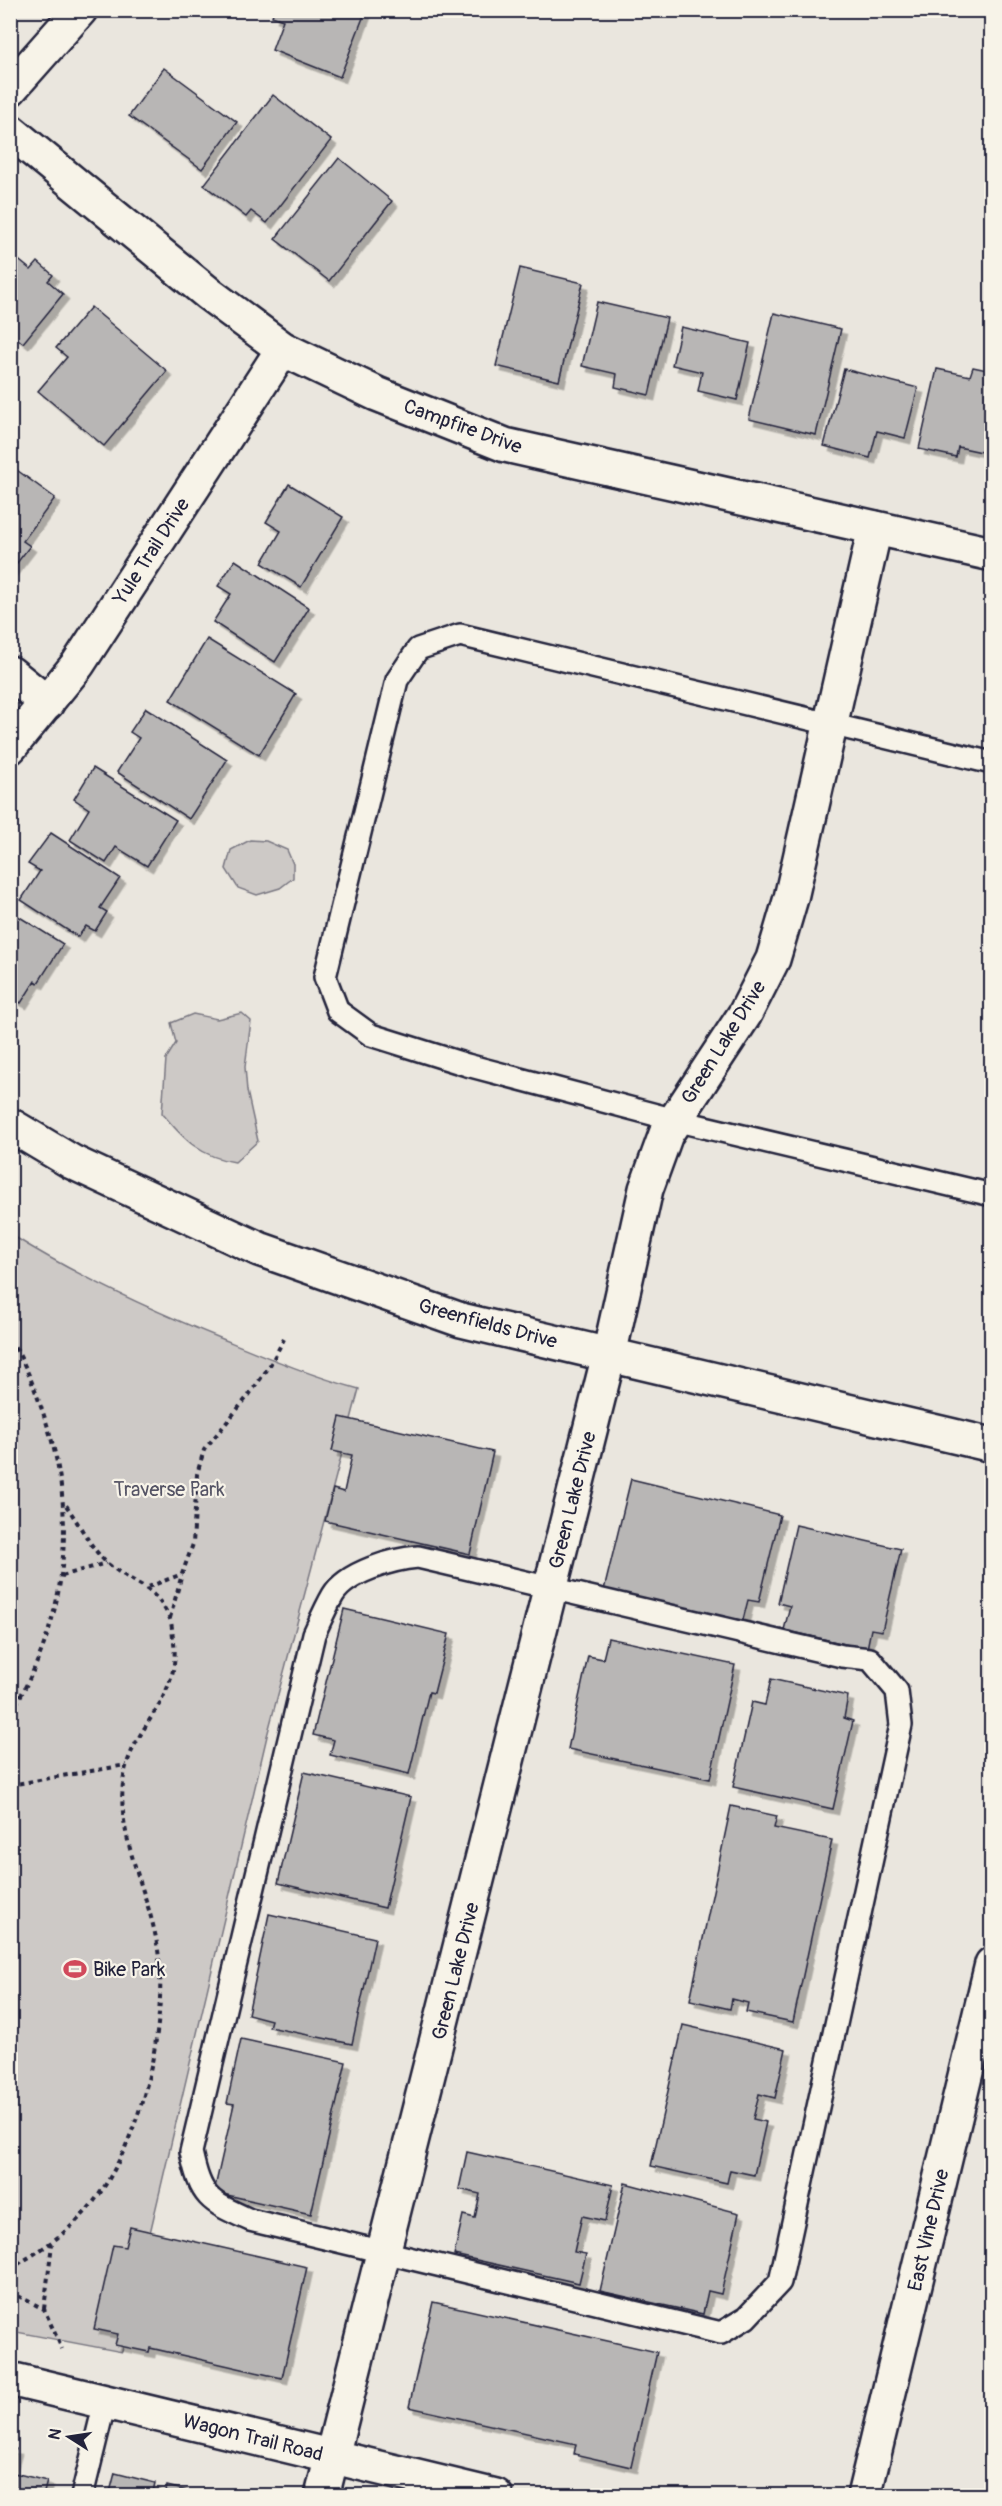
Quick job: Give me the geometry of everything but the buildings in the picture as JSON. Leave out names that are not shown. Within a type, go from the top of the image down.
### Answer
[{"type":"street","points":[[10,88],[80,10]]},
{"type":"street","name":"Campfire Drive","points":[[10,131],[209,294],[283,349],[377,394],[505,445],[992,554]]},
{"type":"street","name":"Yule Trail Drive","points":[[10,747],[78,664],[283,349]]},
{"type":"street","name":"Green Lake Drive","points":[[322,2496],[609,1355],[646,1189],[666,1134],[745,1014],[773,959],[791,898],[875,528]]},
{"type":"street","points":[[10,673],[47,702]]},
{"type":"street","name":"Greenfields Drive","points":[[10,1125],[72,1162],[259,1249],[461,1320],[992,1444]]},
{"type":"street","name":"East Vine Drive","points":[[864,2496],[992,1964]]},
{"type":"street","name":"Wagon Trail Road","points":[[10,2379],[496,2496]]},
{"type":"lane","points":[[992,763],[460,635],[418,649],[398,680],[325,977],[338,1011],[370,1035],[466,1065],[675,1120],[992,1195]]},
{"type":"lane","points":[[418,1557],[842,1656],[870,1659],[897,1691],[901,1725],[780,2282],[746,2318],[721,2333],[385,2251],[250,2220],[214,2203],[198,2182],[191,2151],[314,1634],[334,1593],[359,1574],[396,1559],[418,1557]]},
{"type":"lane","points":[[82,2496],[105,2402]]},
{"type":"path","points":[[170,1619],[193,1544],[197,1474],[204,1450],[249,1395],[284,1339]]},
{"type":"path","points":[[10,1340],[34,1387],[50,1429],[65,1504],[62,1576],[49,1634],[28,1685],[10,1714]]},
{"type":"path","points":[[10,2269],[52,2244],[87,2210],[117,2163],[139,2112],[158,2034],[159,1951],[148,1902],[125,1834],[120,1808],[126,1765],[131,1750],[163,1700],[172,1678],[176,1650],[170,1619],[148,1587],[106,1563],[65,1504]]},
{"type":"path","points":[[62,1576],[106,1563]]},
{"type":"path","points":[[148,1587],[182,1574]]},
{"type":"path","points":[[10,1785],[126,1765]]},
{"type":"path","points":[[52,2244],[44,2309],[62,2349]]},
{"type":"path","points":[[10,2292],[44,2309]]},
{"type":"green space","points":[[250,840],[266,841],[287,850],[293,864],[293,878],[280,888],[257,895],[238,888],[226,869],[231,850]]},
{"type":"green space","points":[[242,1013],[251,1021],[245,1067],[247,1091],[258,1141],[235,1162],[212,1156],[194,1146],[162,1113],[166,1059],[176,1043],[171,1023],[193,1014],[217,1019]]},
{"type":"green space","name":"Traverse Park","points":[[10,1234],[88,1279],[170,1317],[241,1347],[359,1389],[267,1736],[122,2352],[11,2331]]},
{"type":"place","name":"Bike Park","points":[[75,1969]]}]
